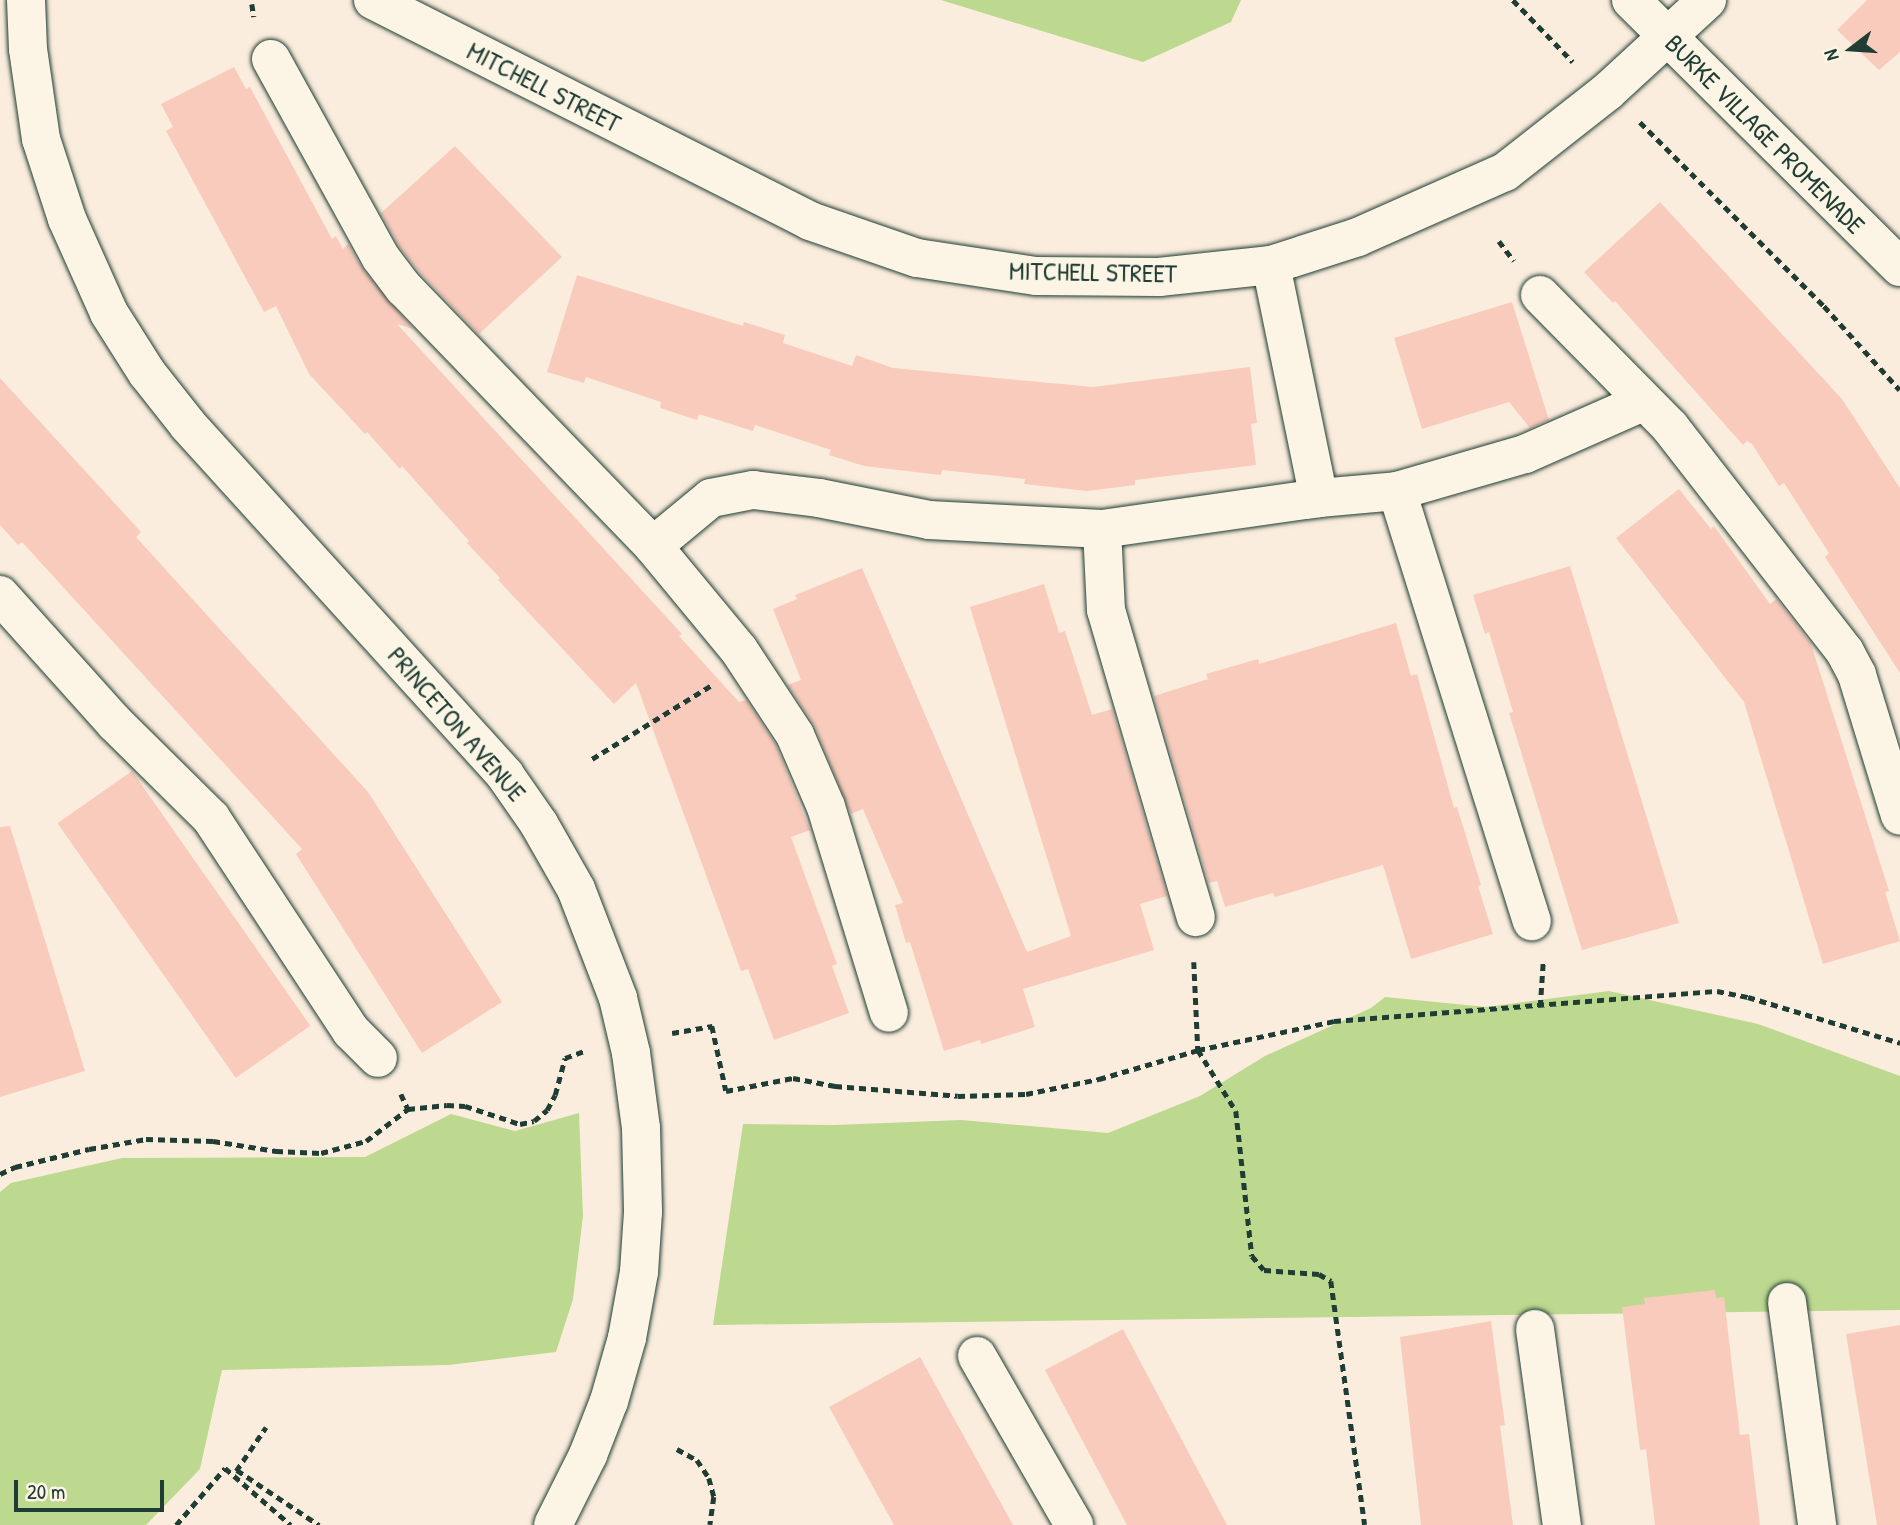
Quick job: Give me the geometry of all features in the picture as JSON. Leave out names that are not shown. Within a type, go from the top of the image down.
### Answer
[{"type":"street","name":"PRINCETON AVENUE","points":[[26,0],[28,49],[41,139],[67,219],[109,313],[147,373],[188,425],[487,752],[526,804],[564,865],[585,910],[618,998],[629,1041],[643,1153],[639,1272],[627,1338],[609,1401],[561,1522]]},
{"type":"street","name":"MITCHELL STREET","points":[[373,0],[810,221],[917,258],[1036,276],[1159,277],[1271,265],[1358,237],[1505,172],[1607,92],[1707,0]]},
{"type":"street","name":"BURKE VILLAGE PROMENADE","points":[[1631,0],[1900,267]]},
{"type":"street","points":[[271,59],[381,258],[404,288],[653,546],[739,650],[795,735],[826,807],[889,1013]]},
{"type":"street","points":[[1271,265],[1319,498]]},
{"type":"street","points":[[1540,295],[1670,427],[1845,652],[1857,675],[1900,816]]},
{"type":"street","points":[[653,546],[711,498],[753,490],[819,499],[929,520],[1102,529],[1319,498],[1397,491],[1525,454],[1643,402]]},
{"type":"street","points":[[1397,491],[1532,921]]},
{"type":"street","points":[[1102,529],[1107,610],[1196,917]]},
{"type":"street","points":[[0,596],[115,723],[211,818],[351,1031],[378,1058]]},
{"type":"street","points":[[1787,1302],[1817,1525]]},
{"type":"street","points":[[1535,1329],[1562,1525]]},
{"type":"street","points":[[978,1356],[1074,1525]]},
{"type":"path","points":[[1513,0],[1560,48]]},
{"type":"path","points":[[1661,141],[1842,326],[1900,390]]},
{"type":"path","points":[[592,759],[713,684]]},
{"type":"path","points":[[1196,917],[1193,969],[1198,1050],[1236,1111],[1252,1256],[1264,1270],[1319,1273],[1331,1281],[1365,1525]]},
{"type":"path","points":[[0,1174],[15,1167],[89,1149],[146,1139],[213,1141],[276,1151],[321,1153],[366,1141],[408,1109],[447,1105],[465,1106],[520,1124],[534,1121],[547,1110],[555,1095],[565,1058],[629,1041],[712,1026],[726,1091],[793,1079],[835,1086],[958,1096],[1026,1094],[1099,1079],[1198,1050],[1334,1021],[1717,991],[1748,997],[1900,1043]]},
{"type":"path","points":[[235,1472],[266,1427]]},
{"type":"path","points":[[677,1449],[697,1460],[709,1478],[714,1497],[710,1525]]},
{"type":"path","points":[[176,1525],[225,1468],[319,1525]]},
{"type":"path","points":[[235,1472],[291,1525]]},
{"type":"path","points":[[273,1509],[280,1499]]},
{"type":"green space","points":[[941,0],[1241,0],[1231,22],[1143,62]]},
{"type":"green space","points":[[1609,991],[1758,1024],[1900,1076],[1900,1310],[713,1325],[743,1124],[835,1125],[961,1120],[1108,1133],[1200,1096],[1265,1056],[1371,1008],[1385,997],[1486,1007]]},
{"type":"green space","points":[[579,1113],[583,1216],[573,1299],[556,1352],[449,1365],[222,1370],[200,1469],[146,1525],[0,1525],[0,1192],[11,1183],[122,1158],[365,1157],[451,1114],[515,1131]]},
{"type":"building","points":[[1867,0],[1900,0],[1900,52],[1879,70],[1837,30]]},
{"type":"building","points":[[234,67],[246,89],[250,87],[332,239],[336,236],[343,249],[348,244],[364,271],[413,329],[397,324],[682,634],[679,636],[739,702],[746,700],[776,745],[810,830],[791,837],[837,964],[832,966],[849,1013],[774,1040],[748,969],[741,971],[636,683],[614,704],[498,580],[500,578],[467,543],[469,541],[402,466],[400,469],[309,374],[276,306],[264,312],[166,131],[173,127],[161,104]]},
{"type":"building","points":[[455,146],[562,257],[479,334],[421,274],[399,246],[381,213]]},
{"type":"building","points":[[1660,202],[1842,399],[1900,488],[1900,673],[1825,557],[1829,553],[1784,483],[1779,486],[1752,444],[1747,441],[1743,445],[1615,301],[1613,303],[1584,272]]},
{"type":"building","points":[[577,275],[743,326],[744,322],[785,335],[783,343],[852,366],[856,355],[893,368],[1093,387],[1250,367],[1257,423],[1251,424],[1256,465],[1135,480],[1135,485],[1087,491],[1024,484],[1025,479],[942,470],[941,475],[864,466],[829,455],[831,450],[755,425],[753,431],[699,414],[697,420],[660,408],[661,402],[586,377],[584,383],[547,372]]},
{"type":"building","points":[[1512,302],[1549,420],[1530,428],[1509,402],[1422,429],[1394,338]]},
{"type":"building","points":[[0,378],[141,532],[136,537],[368,792],[502,1002],[422,1053],[296,854],[302,849],[22,542],[18,545],[0,525]]},
{"type":"building","points":[[1679,489],[1711,529],[1714,526],[1770,604],[1776,599],[1811,644],[1889,891],[1885,892],[1900,941],[1823,964],[1744,702],[1616,538]]},
{"type":"building","points":[[1570,566],[1679,923],[1582,950],[1509,713],[1513,712],[1489,632],[1485,634],[1473,595]]},
{"type":"building","points":[[862,568],[1027,952],[1071,936],[970,607],[1044,584],[1059,633],[1065,631],[1092,715],[1112,709],[1167,896],[1140,904],[1154,950],[1023,989],[1035,1027],[981,1044],[980,1040],[944,1051],[910,942],[906,943],[895,905],[903,903],[863,809],[851,814],[815,726],[788,685],[801,680],[773,609],[797,599],[795,595]]},
{"type":"building","points":[[1396,623],[1411,676],[1417,674],[1454,808],[1457,807],[1481,885],[1478,886],[1493,934],[1411,959],[1383,865],[1275,897],[1273,893],[1225,907],[1217,881],[1209,883],[1154,696],[1208,679],[1206,674],[1258,659],[1259,664]]},
{"type":"building","points":[[132,771],[310,1026],[236,1078],[57,823]]},
{"type":"building","points":[[10,826],[85,1071],[0,1097],[0,827]]},
{"type":"building","points":[[1715,1290],[1716,1298],[1724,1297],[1740,1435],[1749,1434],[1760,1525],[1655,1525],[1646,1449],[1640,1450],[1622,1307],[1645,1304],[1644,1298]]},
{"type":"building","points":[[1491,1321],[1505,1425],[1500,1426],[1513,1525],[1421,1525],[1400,1337]]},
{"type":"building","points":[[1900,1325],[1900,1525],[1877,1525],[1846,1334]]},
{"type":"building","points":[[1123,1329],[1227,1525],[1127,1525],[1045,1370]]},
{"type":"building","points":[[920,1357],[1013,1525],[894,1525],[829,1407]]}]
